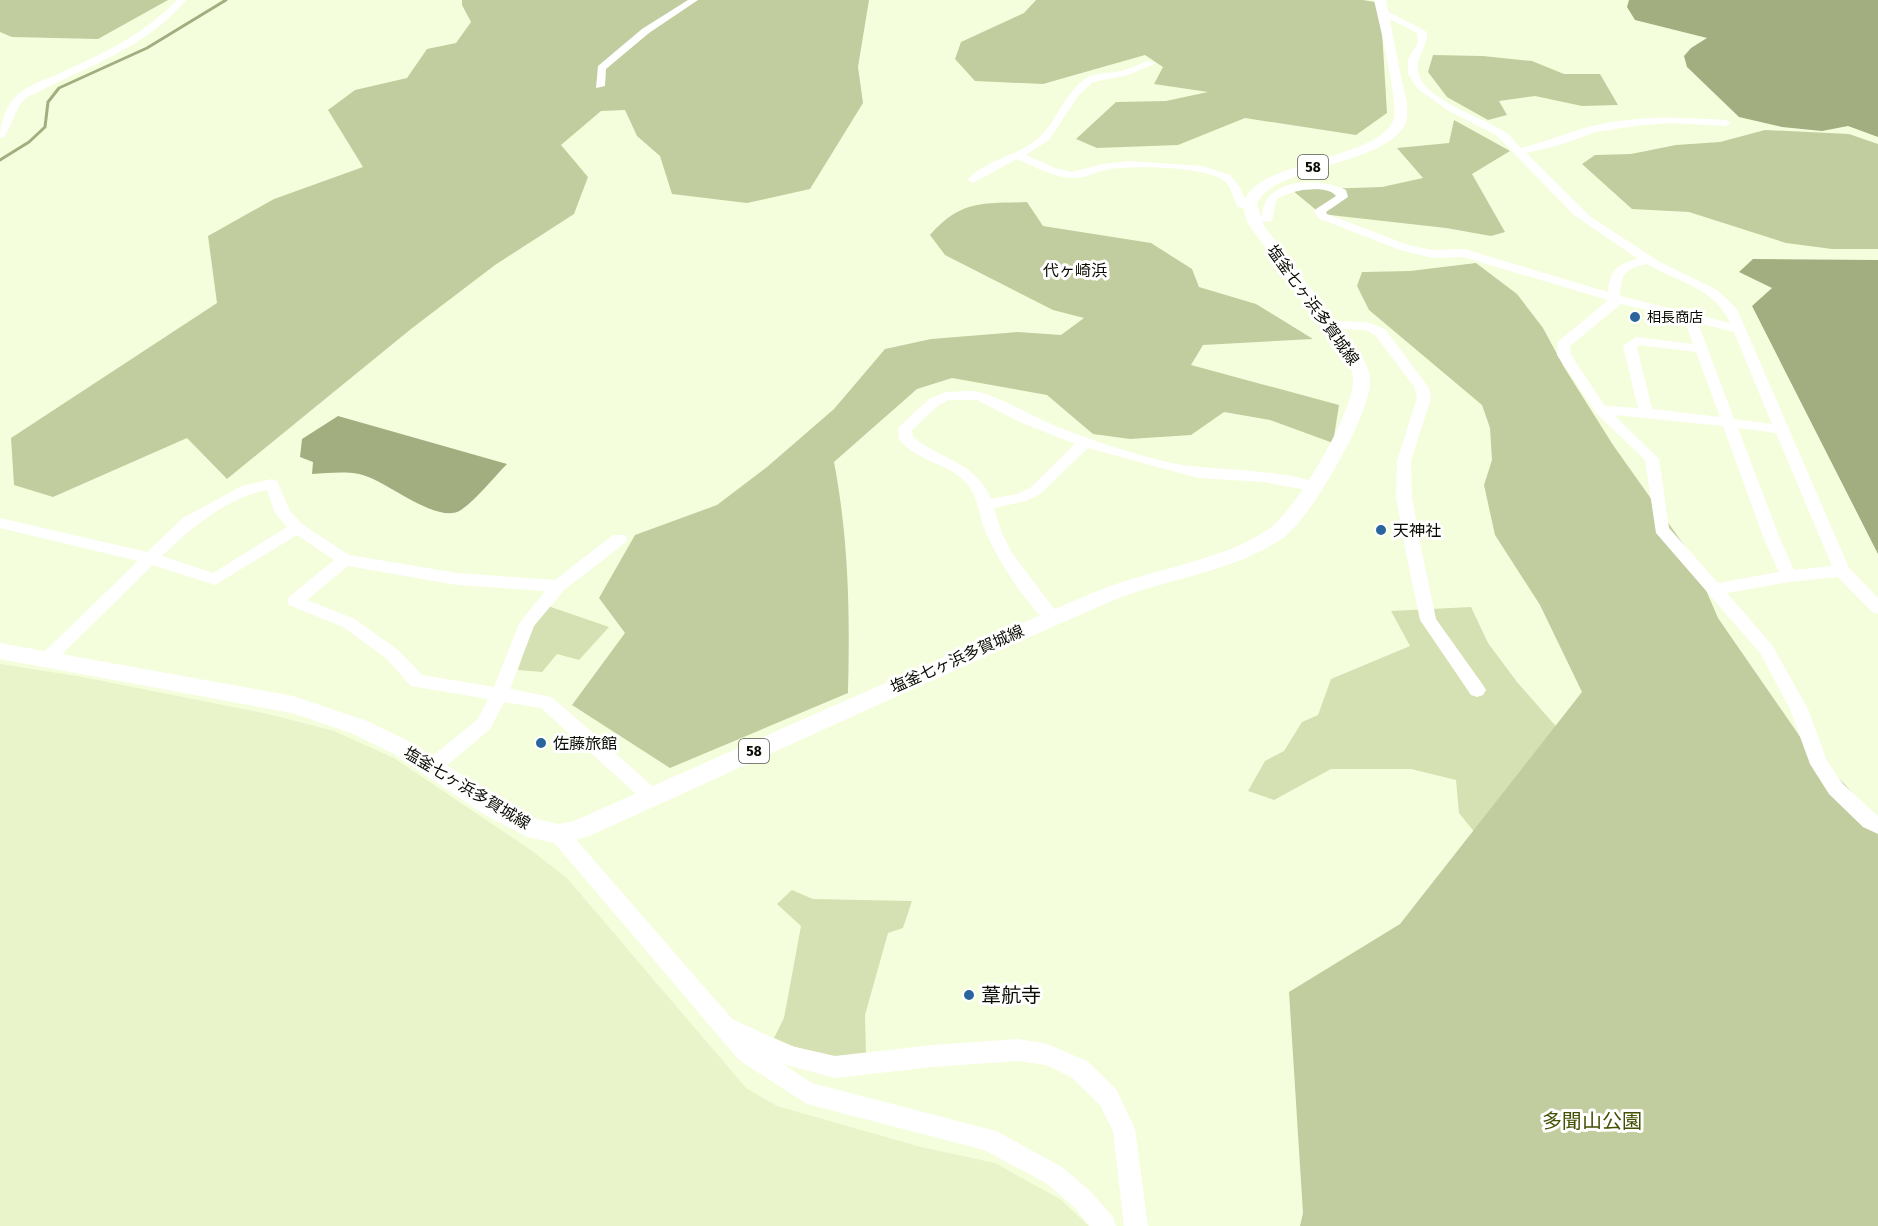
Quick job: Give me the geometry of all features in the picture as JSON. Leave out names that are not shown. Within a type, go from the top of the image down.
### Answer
[{"type":"main road","name":"58","points":[[1252,214],[1250,201],[1255,194],[1271,183],[1366,147],[1383,138],[1397,126],[1401,117],[1400,104],[1382,6]]},
{"type":"main road","name":"塩釜七ヶ浜多賀城線","points":[[0,651],[48,658],[293,705],[359,727],[402,748],[494,808],[536,830],[559,834],[578,830],[1053,618],[1139,583],[1224,556],[1278,532],[1293,517],[1358,403],[1361,372],[1332,325],[1252,214]]},
{"type":"street","points":[[0,135],[5,129],[11,107],[22,96],[149,30],[165,19],[182,0]]},
{"type":"street","points":[[600,87],[601,68],[665,16],[693,0]]},
{"type":"street","points":[[1382,6],[1422,32],[1424,43],[1413,53],[1411,62],[1415,75],[1423,88],[1440,102],[1502,134],[1572,207],[1649,260],[1722,297],[1731,309],[1842,571],[1878,608]]},
{"type":"street","points":[[974,180],[982,171],[1019,156],[1040,143],[1052,130],[1068,104],[1092,78],[1120,74],[1151,63]]},
{"type":"street","points":[[1519,152],[1556,143],[1594,129],[1642,122],[1671,120],[1726,123]]},
{"type":"street","points":[[1019,156],[1068,175],[1083,175],[1103,167],[1171,165],[1216,172],[1229,178],[1242,205],[1252,214],[1268,219],[1267,206],[1272,197],[1281,191],[1308,186],[1334,187],[1342,192],[1342,196],[1320,211],[1322,216],[1410,250],[1446,255],[1464,253],[1614,298],[1690,319],[1739,329]]},
{"type":"street","points":[[1649,260],[1626,265],[1615,279],[1615,303],[1601,315],[1577,329],[1563,345],[1564,355],[1601,410],[1652,459],[1661,529],[1766,649],[1799,709],[1819,764],[1836,789],[1878,826]]},
{"type":"street","points":[[1690,319],[1772,539],[1789,576]]},
{"type":"street","points":[[1332,325],[1368,326],[1380,332],[1422,388],[1424,398],[1404,460],[1404,496],[1412,543],[1428,620],[1477,690]]},
{"type":"street","points":[[1646,411],[1630,346],[1636,341],[1701,349]]},
{"type":"street","points":[[1053,618],[1027,588],[1008,560],[992,528],[974,481],[918,450],[906,439],[905,429],[934,402],[946,396],[979,396],[1025,419],[1085,443],[1173,468],[1198,473],[1230,473],[1273,478],[1312,486]]},
{"type":"street","points":[[1601,410],[1646,411],[1729,424],[1782,429]]},
{"type":"street","points":[[985,505],[1022,498],[1035,491],[1085,443]]},
{"type":"street","points":[[48,658],[188,522],[247,489],[272,484],[283,513],[297,528],[345,560],[458,579],[558,586]]},
{"type":"street","points":[[0,523],[149,558],[215,579],[297,528]]},
{"type":"street","points":[[431,768],[484,724],[499,694],[527,624],[558,586],[620,539]]},
{"type":"street","points":[[345,560],[295,601],[349,623],[393,655],[417,681],[546,702],[652,797]]},
{"type":"street","points":[[1713,590],[1789,576],[1842,571]]},
{"type":"street","points":[[559,834],[747,1053],[807,1093],[988,1139],[1054,1175],[1083,1200],[1104,1226]]},
{"type":"street","points":[[722,1023],[746,1038],[789,1056],[835,1067],[932,1056],[1018,1050],[1047,1055],[1079,1069],[1108,1097],[1124,1129],[1136,1226]]},
{"type":"shaded area","points":[[1629,0],[1878,0],[1878,137],[1848,126],[1822,131],[1782,127],[1739,117],[1687,67],[1684,56],[1691,48],[1707,38],[1635,20],[1627,7]]},
{"type":"shaded area","points":[[1753,259],[1878,260],[1878,554],[1752,306],[1772,288],[1739,272]]},
{"type":"shaded area","points":[[338,416],[507,464],[461,510],[451,513],[439,512],[359,474],[342,472],[312,474],[313,462],[300,457],[302,439]]},
{"type":"shaded area","points":[[548,606],[609,627],[579,660],[557,654],[542,672],[518,670],[529,633]]},
{"type":"shaded area","points":[[1471,607],[1488,643],[1517,682],[1597,773],[1488,849],[1459,813],[1456,780],[1411,769],[1331,769],[1274,800],[1248,791],[1265,761],[1284,751],[1302,722],[1318,715],[1331,679],[1410,646],[1391,611]]},
{"type":"shaded area","points":[[0,664],[77,676],[268,714],[334,731],[394,758],[528,848],[567,878],[746,1088],[777,1106],[921,1147],[995,1163],[1060,1199],[1089,1226],[0,1226]]},
{"type":"shaded area","points":[[792,890],[813,899],[912,901],[903,928],[888,933],[865,1015],[866,1053],[835,1057],[795,1047],[774,1038],[784,1018],[801,926],[777,904]]},
{"type":"green space","points":[[0,0],[168,0],[98,39],[12,37],[0,32]]},
{"type":"green space","points":[[462,0],[869,0],[858,67],[863,103],[810,189],[747,203],[672,194],[660,156],[637,136],[625,110],[601,111],[561,145],[588,177],[574,214],[495,265],[411,329],[227,479],[187,438],[53,497],[14,485],[11,438],[217,303],[208,236],[274,199],[363,167],[328,110],[355,90],[407,78],[427,49],[456,43],[471,22],[462,5]]},
{"type":"green space","points":[[1036,0],[1363,0],[1375,2],[1382,31],[1387,113],[1356,135],[1245,118],[1178,145],[1097,148],[1076,139],[1116,102],[1166,101],[1208,92],[1154,84],[1163,67],[1145,55],[1043,84],[975,81],[955,59],[961,42],[1024,13]]},
{"type":"green space","points":[[1433,55],[1483,56],[1532,61],[1564,74],[1600,74],[1618,105],[1582,106],[1535,96],[1499,101],[1507,115],[1488,120],[1447,97],[1428,72]]},
{"type":"green space","points":[[1454,120],[1510,151],[1472,174],[1505,232],[1491,236],[1446,228],[1321,214],[1292,190],[1382,187],[1423,178],[1397,148],[1449,143]]},
{"type":"green space","points":[[1765,130],[1849,134],[1878,144],[1878,249],[1832,249],[1786,243],[1689,212],[1632,209],[1582,164],[1595,155],[1631,154],[1676,145],[1720,142]]},
{"type":"green space","points":[[1027,202],[1043,226],[1151,243],[1192,269],[1199,287],[1256,304],[1313,339],[1203,345],[1191,365],[1339,405],[1333,443],[1270,420],[1224,412],[1191,435],[1130,439],[1093,434],[1047,395],[952,378],[917,389],[834,462],[846,549],[849,635],[848,693],[670,768],[572,705],[625,633],[599,598],[635,535],[717,505],[767,467],[834,409],[885,349],[931,339],[1018,332],[1061,335],[1084,318],[1053,310],[945,255],[930,235],[952,215],[963,209],[985,204]]},
{"type":"green space","name":"多聞山公園","points":[[1476,263],[1517,294],[1543,328],[1564,367],[1613,445],[1691,555],[1718,618],[1801,738],[1878,820],[1878,1226],[1300,1226],[1303,1213],[1289,992],[1400,924],[1582,692],[1540,605],[1495,535],[1484,485],[1492,460],[1490,428],[1482,405],[1369,310],[1357,286],[1362,272],[1410,271]]},
{"type":"waterway","points":[[0,160],[29,142],[45,127],[48,102],[59,88],[147,48],[226,0]]},
{"type":"place","name":"相長商店","points":[[1635,317]]},
{"type":"place","name":"天神社","points":[[1381,530]]},
{"type":"place","name":"佐藤旅館","points":[[541,743]]},
{"type":"place","name":"葦航寺","points":[[969,995]]},
{"type":"district","name":"代ヶ崎浜","points":[[1075,270]]}]
